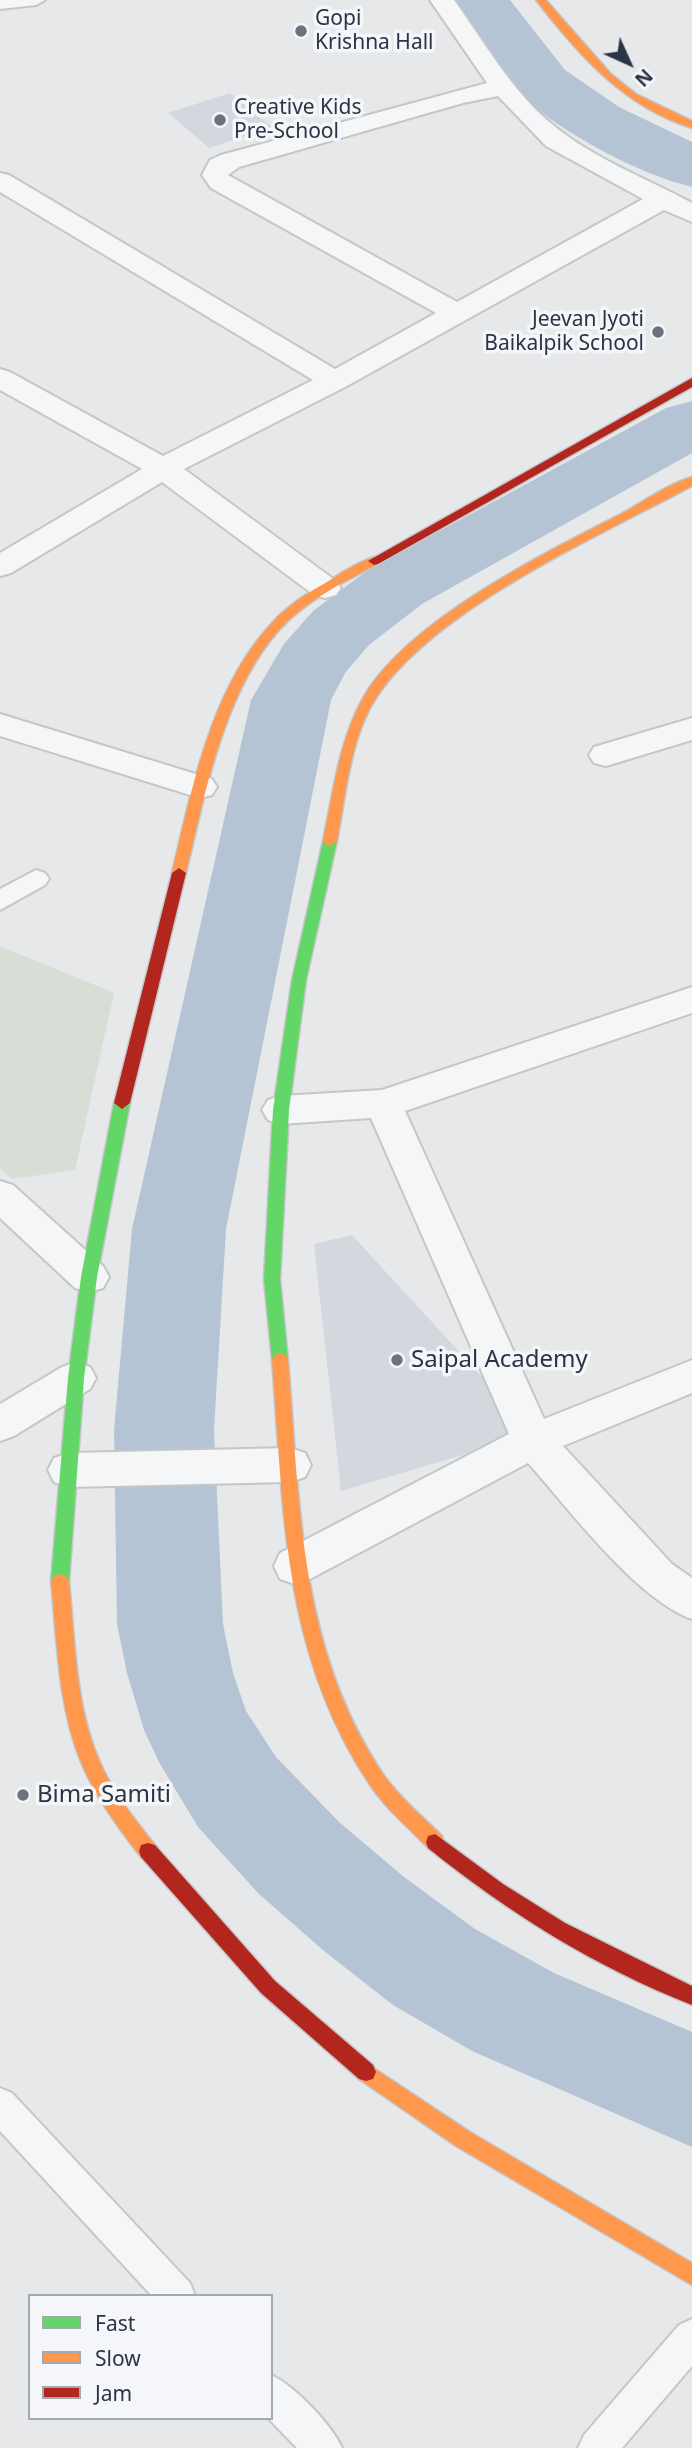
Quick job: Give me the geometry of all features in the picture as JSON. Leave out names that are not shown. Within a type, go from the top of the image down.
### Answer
[{"type":"street","points":[[442,0],[505,87],[543,130],[582,155],[692,214]]},
{"type":"street","points":[[541,0],[607,76],[632,96],[692,125]]},
{"type":"street","points":[[458,314],[299,228],[220,182],[215,175],[219,166],[230,161],[459,96],[505,87]]},
{"type":"street","points":[[0,181],[335,381]]},
{"type":"street","points":[[0,566],[196,449],[335,381],[665,198]]},
{"type":"street","points":[[0,378],[13,402],[163,468],[325,587]]},
{"type":"street","points":[[692,382],[325,587],[276,626],[248,663],[200,787],[112,1144],[89,1277],[76,1378],[60,1578],[70,1671],[86,1752],[126,1824],[268,1987],[362,2069],[463,2139],[692,2275]]},
{"type":"street","points":[[692,481],[501,586],[445,623],[405,657],[371,696],[353,736],[302,967],[281,1110],[272,1279],[290,1465],[295,1566],[307,1628],[331,1700],[377,1781],[436,1843],[497,1893],[582,1944],[692,1996]]},
{"type":"street","points":[[0,724],[200,787]]},
{"type":"street","points":[[606,755],[692,729]]},
{"type":"street","points":[[281,1110],[383,1104],[692,1000]]},
{"type":"street","points":[[383,1104],[533,1441],[657,1577],[692,1601]]},
{"type":"street","points":[[0,1195],[89,1277]]},
{"type":"street","points":[[295,1566],[533,1441],[692,1376]]},
{"type":"street","points":[[0,1424],[76,1378]]},
{"type":"street","points":[[69,1470],[290,1465]]},
{"type":"lane","points":[[0,4],[36,0]]},
{"type":"lane","points":[[0,901],[36,879]]},
{"type":"lane","points":[[0,2105],[175,2294]]},
{"type":"lane","points":[[597,2448],[692,2338]]},
{"type":"lane","points":[[273,2396],[323,2448]]},
{"type":"shaded area","name":"Creative Kids Pre-School","points":[[230,93],[272,127],[209,148],[168,113]]},
{"type":"shaded area","points":[[0,946],[114,993],[75,1170],[12,1179],[0,1168]]},
{"type":"shaded area","name":"Saipal Academy","points":[[352,1235],[485,1380],[509,1435],[496,1445],[341,1491],[314,1244]]},
{"type":"waterway","points":[[479,0],[543,83],[596,121],[692,167]]},
{"type":"waterway","points":[[692,423],[395,587],[341,628],[312,662],[291,700],[179,1229],[164,1430],[170,1624],[180,1673],[198,1730],[237,1792],[299,1858],[364,1914],[434,1967],[513,2012],[692,2090]]},
{"type":"traffic: fast","points":[[280,1360],[272,1279],[281,1110],[299,980],[330,841]]},
{"type":"traffic: fast","points":[[60,1581],[76,1378],[89,1277],[122,1103]]},
{"type":"traffic: slow","points":[[541,0],[607,76],[632,96],[692,125]]},
{"type":"traffic: slow","points":[[330,841],[355,731],[370,697],[395,666],[429,635],[471,604],[565,548],[692,481]]},
{"type":"traffic: slow","points":[[179,873],[214,742],[241,677],[258,649],[276,626],[298,607],[322,590],[374,561]]},
{"type":"traffic: slow","points":[[280,1360],[299,1578],[325,1681],[347,1731],[377,1780],[435,1842]]},
{"type":"traffic: slow","points":[[60,1581],[72,1689],[86,1751],[104,1789],[148,1851]]},
{"type":"traffic: slow","points":[[366,2072],[463,2139],[692,2275]]},
{"type":"traffic: jam","points":[[374,561],[692,382]]},
{"type":"traffic: jam","points":[[122,1103],[179,873]]},
{"type":"traffic: jam","points":[[435,1842],[497,1890],[558,1929],[692,1996]]},
{"type":"traffic: jam","points":[[148,1851],[268,1987],[366,2072]]},
{"type":"place","name":"Gopi Krishna Hall","points":[[301,31]]},
{"type":"place","name":"Creative Kids Pre-School","points":[[220,120]]},
{"type":"place","name":"Jeevan Jyoti Baikalpik School","points":[[658,332]]},
{"type":"place","name":"Saipal Academy","points":[[397,1360]]},
{"type":"place","name":"Bima Samiti","points":[[23,1795]]}]
